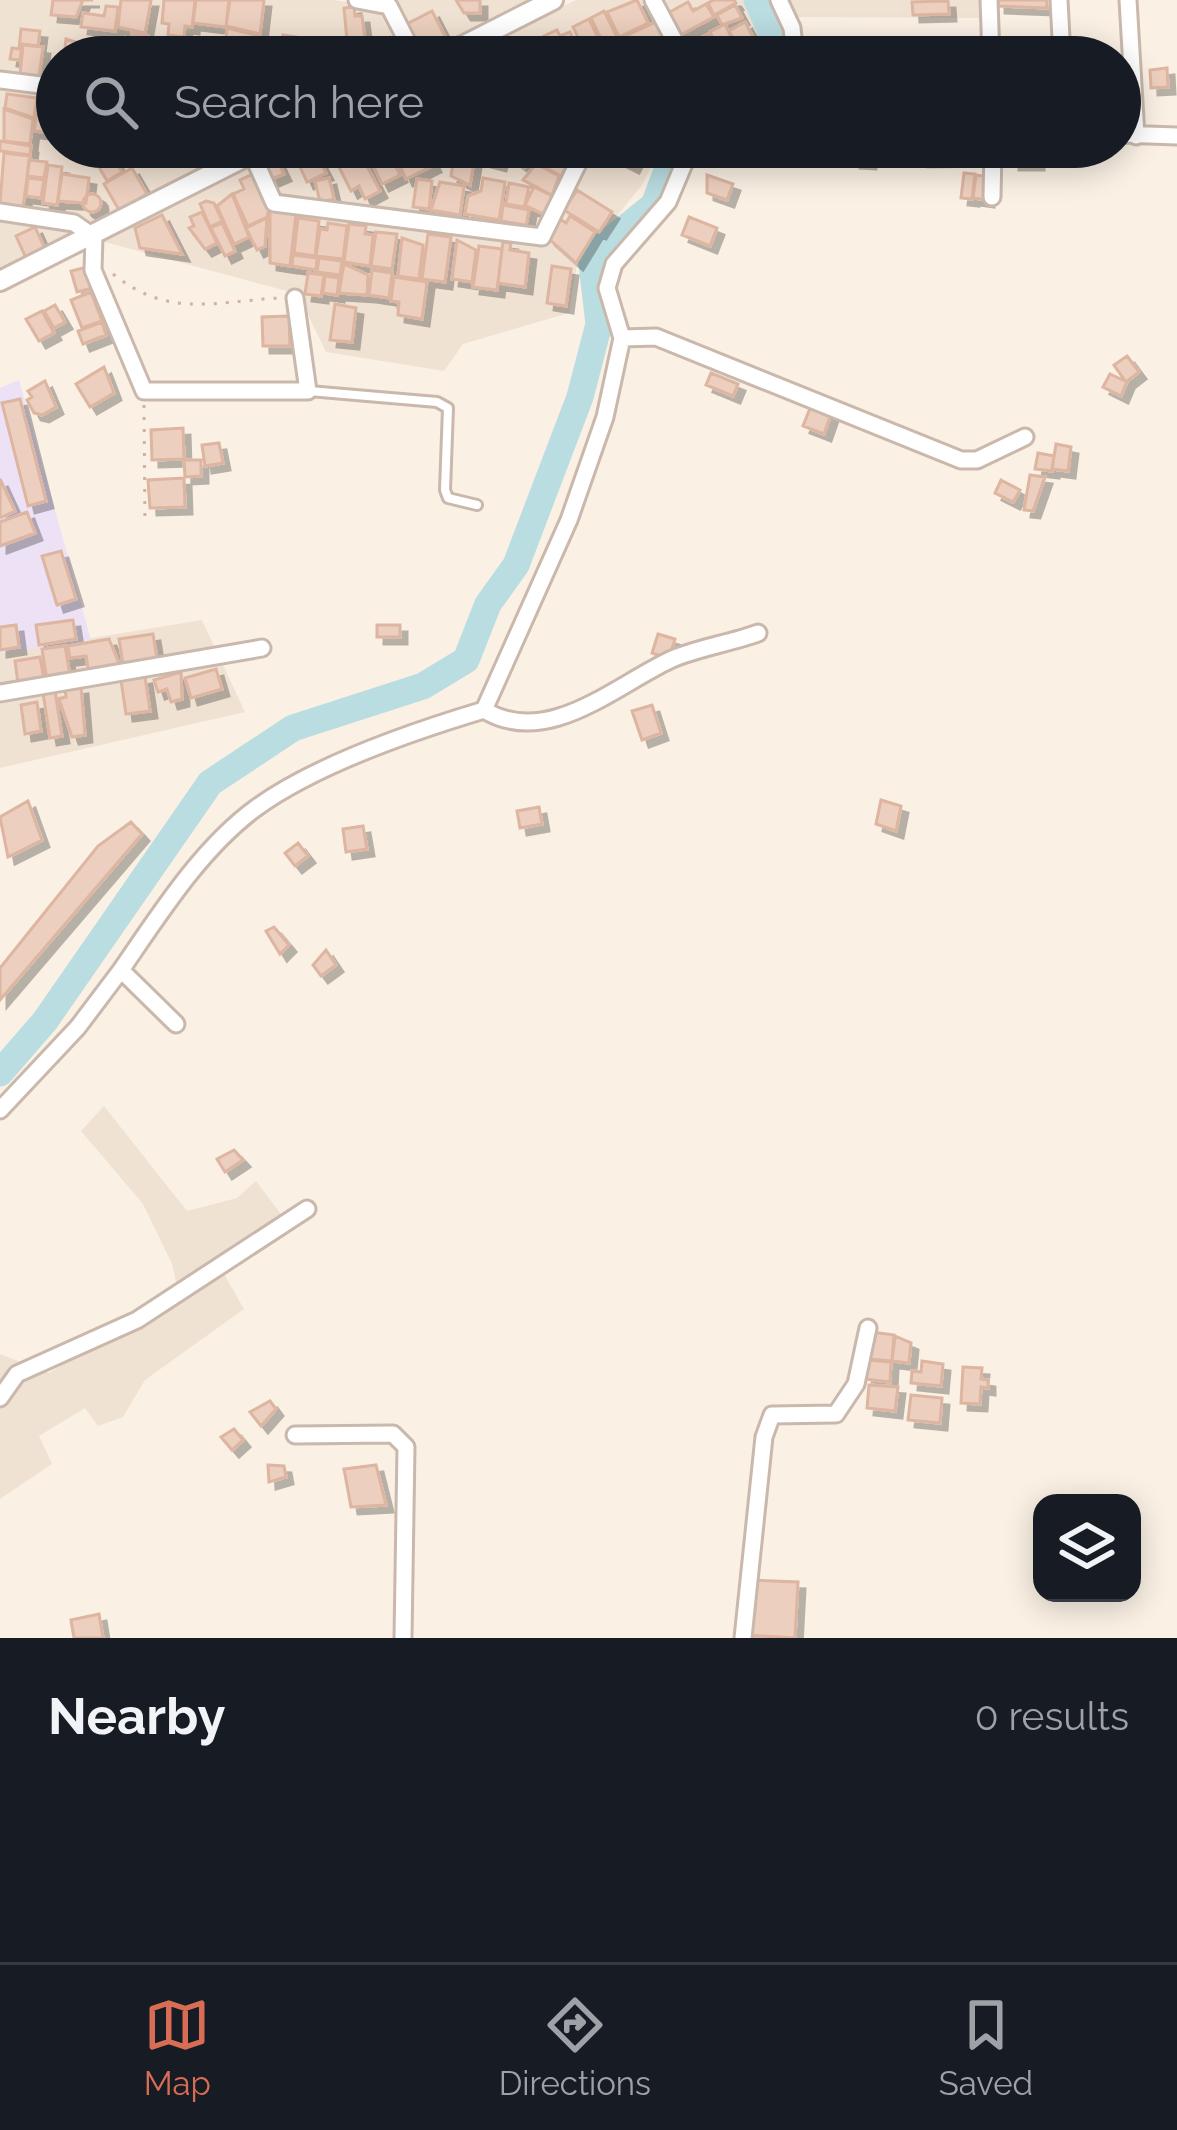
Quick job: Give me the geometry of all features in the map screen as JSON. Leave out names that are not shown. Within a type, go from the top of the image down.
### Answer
[{"type":"street","points":[[357,0],[389,6],[404,36]]},
{"type":"street","points":[[483,36],[554,0]]},
{"type":"street","points":[[653,0],[672,36]]},
{"type":"street","points":[[778,0],[793,36]]},
{"type":"street","points":[[989,0],[990,36]]},
{"type":"street","points":[[1059,0],[1061,36]]},
{"type":"street","points":[[1128,0],[1128,36]]},
{"type":"street","points":[[0,80],[36,84]]},
{"type":"street","points":[[1141,135],[1177,136]]},
{"type":"street","points":[[0,281],[221,168]]},
{"type":"street","points":[[262,168],[274,202],[542,237],[576,168]]},
{"type":"street","points":[[0,1110],[78,1027],[185,881],[255,808],[373,750],[484,710],[569,520],[605,417],[622,338],[608,288],[614,264],[668,202],[682,168]]},
{"type":"street","points":[[992,197],[993,168]]},
{"type":"street","points":[[0,212],[74,223],[94,236]]},
{"type":"street","points":[[94,236],[93,270],[144,391],[308,391],[295,298]]},
{"type":"street","points":[[622,338],[656,337],[961,460],[977,460],[1024,437]]},
{"type":"street","points":[[484,710],[505,723],[556,718],[676,657],[714,650],[758,633]]},
{"type":"street","points":[[0,692],[262,648]]},
{"type":"street","points":[[121,970],[176,1024]]},
{"type":"street","points":[[0,1398],[17,1374],[136,1320],[307,1209]]},
{"type":"street","points":[[743,1638],[764,1437],[772,1415],[836,1414],[856,1384],[868,1328]]},
{"type":"street","points":[[295,1435],[393,1434],[406,1447],[403,1638]]},
{"type":"lane","points":[[308,391],[349,391],[436,402],[448,408],[445,490],[448,498],[477,505]]},
{"type":"path","points":[[93,270],[114,274],[134,293],[164,304],[295,298]]},
{"type":"path","points":[[144,391],[145,525]]},
{"type":"shaded area","points":[[0,0],[333,0],[386,8],[399,36],[36,36],[36,81],[0,77]]},
{"type":"shaded area","points":[[391,0],[540,0],[469,36],[409,36]]},
{"type":"shaded area","points":[[576,0],[744,0],[763,36],[503,36]]},
{"type":"shaded area","points":[[789,0],[981,0],[981,18],[797,17]]},
{"type":"shaded area","points":[[0,85],[36,90],[36,168],[213,168],[91,229],[0,207]]},
{"type":"shaded area","points":[[243,168],[650,168],[577,265],[569,313],[463,344],[444,371],[326,352],[298,294],[101,241]]},
{"type":"shaded area","points":[[0,216],[72,226],[83,234],[0,274]]},
{"type":"shaded area","points":[[19,380],[91,640],[0,653],[0,388]]},
{"type":"shaded area","points":[[202,620],[245,712],[0,768],[0,653]]},
{"type":"shaded area","points":[[104,1106],[187,1211],[237,1198],[256,1181],[287,1222],[220,1267],[244,1309],[145,1380],[123,1417],[98,1426],[85,1408],[39,1436],[52,1464],[0,1499],[0,1354],[49,1373],[179,1295],[172,1264],[143,1204],[81,1131]]},
{"type":"building","points":[[53,0],[83,0],[76,17],[51,15]]},
{"type":"building","points":[[121,0],[151,0],[145,33],[118,27]]},
{"type":"building","points":[[164,0],[195,0],[192,27],[185,26],[184,36],[168,35],[169,24],[162,23]]},
{"type":"building","points":[[196,0],[229,0],[226,27],[193,23]]},
{"type":"building","points":[[230,0],[264,0],[260,34],[226,26]]},
{"type":"building","points":[[456,0],[480,0],[480,13],[464,13]]},
{"type":"building","points":[[637,0],[648,23],[619,36],[607,12]]},
{"type":"building","points":[[998,0],[1047,0],[1047,8],[998,6]]},
{"type":"building","points":[[948,1],[949,14],[913,15],[912,2]]},
{"type":"building","points":[[688,2],[693,11],[706,4],[714,17],[680,35],[668,13]]},
{"type":"building","points":[[708,3],[736,3],[714,15]]},
{"type":"building","points":[[735,5],[742,18],[722,25],[717,15]]},
{"type":"building","points":[[106,6],[118,7],[115,31],[81,27],[83,13],[104,16]]},
{"type":"building","points":[[354,7],[355,16],[362,16],[365,36],[347,36],[344,8]]},
{"type":"building","points":[[432,11],[445,36],[413,36],[407,24]]},
{"type":"building","points":[[604,11],[616,36],[600,36],[591,18]]},
{"type":"building","points":[[589,19],[597,36],[577,36],[573,27]]},
{"type":"building","points":[[656,22],[662,36],[626,36]]},
{"type":"building","points":[[745,22],[752,36],[732,36],[729,31]]},
{"type":"building","points":[[725,24],[731,36],[712,36],[710,32]]},
{"type":"building","points":[[227,28],[259,36],[226,36]]},
{"type":"building","points":[[21,29],[40,31],[36,46],[22,44],[20,60],[10,59],[12,48],[19,49]]},
{"type":"building","points":[[23,45],[36,46],[36,77],[20,75]]},
{"type":"building","points":[[1167,68],[1168,87],[1151,88],[1150,70]]},
{"type":"building","points":[[7,94],[36,98],[34,118],[5,108]]},
{"type":"building","points":[[4,109],[33,119],[30,144],[4,141]]},
{"type":"building","points":[[0,141],[31,146],[30,155],[0,151]]},
{"type":"building","points":[[4,153],[30,156],[23,207],[0,204]]},
{"type":"building","points":[[29,160],[36,161],[36,168],[46,168],[44,178],[27,176]]},
{"type":"building","points":[[48,168],[62,168],[57,205],[43,203]]},
{"type":"building","points":[[100,168],[120,168],[122,172],[107,181]]},
{"type":"building","points":[[132,168],[147,194],[119,210],[104,184]]},
{"type":"building","points":[[267,168],[281,168],[284,174],[272,179]]},
{"type":"building","points":[[301,168],[323,168],[326,173],[307,182]]},
{"type":"building","points":[[340,168],[368,168],[380,191],[365,199],[359,186],[351,191]]},
{"type":"building","points":[[374,168],[396,168],[400,175],[382,184]]},
{"type":"building","points":[[401,168],[428,168],[406,179]]},
{"type":"building","points":[[452,168],[473,168],[470,185],[451,176]]},
{"type":"building","points":[[533,168],[559,176],[552,195],[523,180]]},
{"type":"building","points":[[964,173],[975,174],[972,199],[961,198]]},
{"type":"building","points":[[62,174],[89,178],[86,203],[58,201]]},
{"type":"building","points":[[253,174],[269,209],[267,217],[248,226],[233,194],[244,189],[240,180]]},
{"type":"building","points":[[707,175],[733,184],[727,200],[707,193]]},
{"type":"building","points":[[976,175],[990,177],[987,200],[973,198]]},
{"type":"building","points":[[28,178],[44,180],[41,198],[26,196]]},
{"type":"building","points":[[329,178],[334,199],[320,202],[315,181]]},
{"type":"building","points":[[483,178],[505,182],[499,220],[465,214],[468,196],[481,191]]},
{"type":"building","points":[[417,179],[432,181],[429,209],[413,207]]},
{"type":"building","points":[[440,182],[464,186],[460,215],[431,210]]},
{"type":"building","points":[[509,183],[529,187],[524,207],[506,204]]},
{"type":"building","points":[[534,187],[552,196],[543,214],[525,205]]},
{"type":"building","points":[[577,190],[612,212],[599,232],[564,210]]},
{"type":"building","points":[[92,194],[101,203],[92,212],[83,203]]},
{"type":"building","points":[[232,194],[249,237],[234,244],[217,206]]},
{"type":"building","points":[[214,203],[222,221],[210,227],[200,204]]},
{"type":"building","points":[[503,205],[529,210],[526,225],[501,221]]},
{"type":"building","points":[[270,211],[296,214],[290,266],[270,263]]},
{"type":"building","points":[[202,212],[217,243],[205,249],[189,228],[194,226],[190,217]]},
{"type":"building","points":[[162,215],[182,254],[140,248],[135,228]]},
{"type":"building","points":[[570,216],[595,232],[576,263],[548,238],[560,219],[566,223]]},
{"type":"building","points":[[689,217],[717,228],[710,246],[682,235]]},
{"type":"building","points":[[267,218],[265,246],[257,250],[246,228]]},
{"type":"building","points":[[298,218],[319,221],[315,256],[294,253]]},
{"type":"building","points":[[222,223],[235,251],[225,256],[211,228]]},
{"type":"building","points":[[328,223],[347,226],[343,259],[316,256],[320,229],[327,230]]},
{"type":"building","points":[[349,224],[366,226],[365,234],[373,235],[370,266],[344,262]]},
{"type":"building","points":[[35,227],[45,249],[26,258],[16,236]]},
{"type":"building","points":[[376,232],[397,234],[392,269],[371,266]]},
{"type":"building","points":[[428,234],[451,237],[445,282],[422,279]]},
{"type":"building","points":[[402,238],[423,245],[419,279],[398,276]]},
{"type":"building","points":[[457,240],[476,250],[472,282],[452,279]]},
{"type":"building","points":[[503,242],[511,243],[510,250],[529,253],[525,287],[498,283]]},
{"type":"building","points":[[479,246],[502,249],[497,290],[473,287]]},
{"type":"building","points":[[293,255],[317,258],[316,270],[292,266]]},
{"type":"building","points":[[319,258],[342,261],[340,275],[317,272]]},
{"type":"building","points":[[344,264],[368,275],[367,295],[339,293]]},
{"type":"building","points":[[552,266],[571,269],[566,306],[547,303]]},
{"type":"building","points":[[87,267],[93,288],[77,292],[71,271]]},
{"type":"building","points":[[372,270],[392,273],[389,298],[369,295]]},
{"type":"building","points":[[308,273],[324,275],[321,296],[305,294]]},
{"type":"building","points":[[325,276],[339,278],[337,295],[323,293]]},
{"type":"building","points":[[394,277],[427,282],[422,319],[398,315],[399,302],[391,301]]},
{"type":"building","points":[[91,292],[102,321],[82,328],[71,300]]},
{"type":"building","points":[[335,304],[356,308],[352,342],[330,340]]},
{"type":"building","points":[[55,305],[65,322],[54,328],[44,311]]},
{"type":"building","points":[[42,311],[54,333],[39,341],[26,319]]},
{"type":"building","points":[[289,316],[290,346],[263,346],[262,317]]},
{"type":"building","points":[[102,322],[106,335],[83,344],[78,331]]},
{"type":"building","points":[[1127,356],[1139,372],[1126,382],[1114,365]]},
{"type":"building","points":[[104,367],[114,393],[90,407],[76,384]]},
{"type":"building","points":[[711,373],[738,384],[733,396],[706,385]]},
{"type":"building","points":[[1110,374],[1127,382],[1121,396],[1103,387]]},
{"type":"building","points":[[45,381],[56,407],[42,415],[34,413],[27,400],[32,397],[28,391]]},
{"type":"building","points":[[20,399],[46,501],[28,506],[2,403]]},
{"type":"building","points":[[811,406],[831,414],[824,434],[803,426]]},
{"type":"building","points":[[183,428],[184,459],[152,460],[151,430]]},
{"type":"building","points":[[219,443],[223,463],[205,466],[202,445]]},
{"type":"building","points":[[1056,444],[1071,447],[1068,471],[1052,469]]},
{"type":"building","points":[[1038,453],[1054,456],[1052,471],[1035,469]]},
{"type":"building","points":[[184,460],[201,460],[201,476],[185,477]]},
{"type":"building","points":[[1030,475],[1045,477],[1033,511],[1024,510]]},
{"type":"building","points":[[184,478],[185,507],[150,508],[148,480]]},
{"type":"building","points":[[0,479],[15,511],[0,518]]},
{"type":"building","points":[[1001,480],[1020,490],[1013,502],[995,493]]},
{"type":"building","points":[[27,512],[35,533],[0,546],[0,522]]},
{"type":"building","points":[[61,551],[76,599],[57,605],[42,556]]},
{"type":"building","points":[[73,620],[76,639],[39,645],[36,625]]},
{"type":"building","points":[[16,625],[19,647],[0,650],[0,627]]},
{"type":"building","points":[[377,625],[400,625],[400,637],[377,637]]},
{"type":"building","points":[[153,634],[158,665],[124,670],[119,639]]},
{"type":"building","points":[[658,634],[675,639],[669,659],[652,653]]},
{"type":"building","points":[[109,639],[121,668],[89,673],[86,656],[70,658],[68,646]]},
{"type":"building","points":[[65,646],[70,676],[47,680],[42,649]]},
{"type":"building","points":[[40,657],[44,679],[18,683],[15,661]]},
{"type":"building","points":[[216,669],[222,689],[191,698],[185,678]]},
{"type":"building","points":[[181,672],[182,699],[171,702],[167,689],[158,692],[154,680]]},
{"type":"building","points":[[145,677],[150,711],[126,714],[121,680]]},
{"type":"building","points":[[81,687],[85,735],[72,737],[59,699],[66,697],[65,689]]},
{"type":"building","points":[[55,691],[62,736],[50,738],[43,693]]},
{"type":"building","points":[[37,702],[41,731],[25,734],[21,705]]},
{"type":"building","points":[[652,705],[661,733],[642,740],[632,711]]},
{"type":"building","points":[[881,800],[901,806],[896,831],[876,824]]},
{"type":"building","points":[[28,801],[42,840],[8,857],[0,817]]},
{"type":"building","points":[[539,807],[542,824],[520,828],[517,811]]},
{"type":"building","points":[[131,822],[142,834],[0,1000],[0,968],[98,846]]},
{"type":"building","points":[[363,826],[367,849],[346,852],[343,829]]},
{"type":"building","points":[[298,843],[308,856],[295,866],[285,853]]},
{"type":"building","points":[[274,927],[289,945],[280,954],[266,931]]},
{"type":"building","points":[[326,950],[336,965],[321,976],[313,965]]},
{"type":"building","points":[[234,1150],[243,1160],[225,1172],[217,1159]]},
{"type":"building","points":[[872,1332],[894,1335],[892,1361],[869,1359]]},
{"type":"building","points":[[895,1336],[911,1343],[909,1363],[892,1361]]},
{"type":"building","points":[[866,1360],[891,1362],[890,1382],[865,1379]]},
{"type":"building","points":[[922,1361],[943,1364],[941,1386],[911,1383],[912,1371],[921,1372]]},
{"type":"building","points":[[963,1367],[982,1368],[981,1379],[988,1380],[988,1388],[981,1387],[980,1404],[961,1403]]},
{"type":"building","points":[[869,1385],[898,1387],[895,1411],[867,1408]]},
{"type":"building","points":[[911,1395],[942,1398],[940,1423],[908,1420]]},
{"type":"building","points":[[270,1401],[276,1409],[261,1426],[250,1412]]},
{"type":"building","points":[[234,1429],[243,1440],[232,1450],[221,1437]]},
{"type":"building","points":[[268,1465],[284,1466],[286,1477],[269,1482]]},
{"type":"building","points":[[376,1465],[386,1505],[351,1507],[344,1469]]},
{"type":"building","points":[[750,1580],[798,1582],[795,1638],[745,1635]]},
{"type":"building","points":[[99,1614],[103,1638],[74,1638],[71,1620]]},
{"type":"waterway","points":[[757,0],[773,36]]},
{"type":"waterway","points":[[0,1073],[45,1021],[210,783],[293,728],[423,686],[466,660],[488,604],[516,565],[580,397],[599,324],[591,256],[654,205],[668,168]]}]
